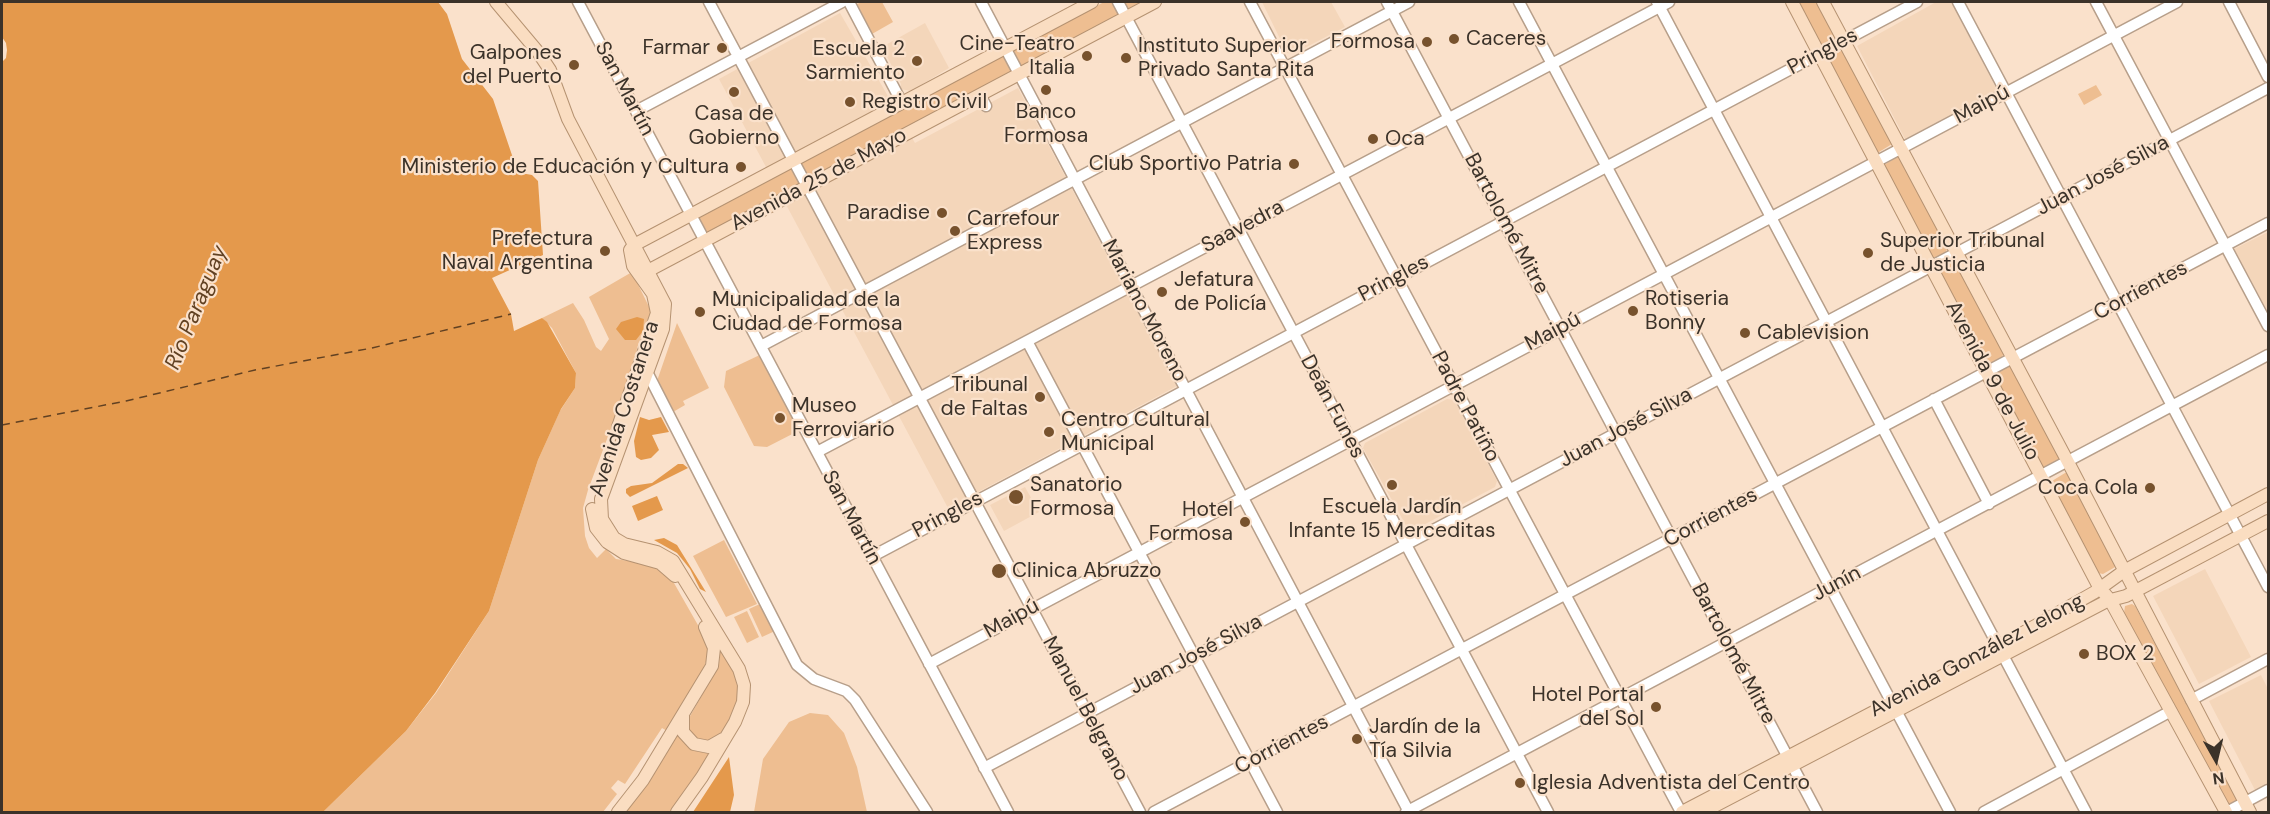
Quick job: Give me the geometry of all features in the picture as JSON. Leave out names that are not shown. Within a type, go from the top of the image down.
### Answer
[{"type":"main road","name":"Avenida Costanera","points":[[487,2],[533,54],[545,74],[563,123],[632,248]]},
{"type":"main road","name":"Avenida Costanera","points":[[496,2],[550,70],[568,119],[645,273],[657,313],[643,371],[601,499],[602,519],[614,538],[624,544],[657,552],[673,561],[739,669],[744,685],[743,702],[726,737],[677,813]]},
{"type":"main road","name":"Avenida 25 de Mayo","points":[[632,248],[1092,2]]},
{"type":"main road","name":"Avenida 25 de Mayo","points":[[645,273],[1155,2]]},
{"type":"main road","name":"Avenida 9 de Julio","points":[[1792,2],[2043,475],[2099,587],[2110,600],[2227,813]]},
{"type":"main road","name":"Avenida 9 de Julio","points":[[1823,2],[2068,462],[2248,808]]},
{"type":"main road","name":"Avenida Costanera","points":[[618,813],[643,780],[684,715],[712,666],[714,648],[710,634],[668,567],[624,553],[607,542],[596,528],[592,509],[595,493],[643,371]]},
{"type":"main road","name":"Avenida González Lelong","points":[[2000,651],[2095,592],[2124,571],[2268,494]]},
{"type":"main road","name":"Avenida González Lelong","points":[[1681,813],[1790,761],[2000,651],[2110,600],[2135,592],[2268,521]]},
{"type":"main road","points":[[2169,574],[2158,570],[2155,563],[2171,546]]},
{"type":"main road","points":[[684,715],[683,732],[694,744],[709,747],[726,737]]},
{"type":"main road","name":"Avenida González Lelong","points":[[1703,813],[1790,761]]},
{"type":"street","name":"San Martín","points":[[580,2],[1008,813]]},
{"type":"street","name":"Manuel Belgrano","points":[[709,2],[1140,813]]},
{"type":"street","points":[[636,111],[842,2]]},
{"type":"street","points":[[849,2],[902,103]]},
{"type":"street","name":"Mariano Moreno","points":[[981,2],[1299,601],[1408,812]]},
{"type":"street","name":"Deán Funes","points":[[1118,2],[1548,813]]},
{"type":"street","name":"Padre Patiño","points":[[1250,2],[1681,813]]},
{"type":"street","points":[[760,346],[1284,68],[1390,6],[1409,2]]},
{"type":"street","points":[[1519,2],[1950,813]]},
{"type":"street","name":"Pringles","points":[[871,556],[1917,2]]},
{"type":"street","points":[[1958,2],[2268,586]]},
{"type":"street","points":[[2096,2],[2268,326]]},
{"type":"street","name":"Maipú","points":[[929,664],[2176,2]]},
{"type":"street","points":[[2229,2],[2268,77]]},
{"type":"street","points":[[1662,3],[1771,217],[2086,813]]},
{"type":"street","name":"Saavedra","points":[[816,452],[1662,3]]},
{"type":"street","name":"Bartolomé Mitre","points":[[1390,6],[1817,813]]},
{"type":"street","name":"Juan José Silva","points":[[984,768],[2268,88]]},
{"type":"street","points":[[980,95],[986,106]]},
{"type":"street","name":"Corrientes","points":[[1154,813],[2268,223]]},
{"type":"street","points":[[1027,341],[1277,813]]},
{"type":"street","name":"Junín","points":[[1408,812],[2268,355]]},
{"type":"street","points":[[643,371],[797,665],[814,679],[846,691],[855,700],[927,813]]},
{"type":"street","points":[[1934,399],[1989,504]]},
{"type":"street","points":[[2191,700],[2268,659]]},
{"type":"street","points":[[1984,813],[2171,711]]},
{"type":"street","points":[[2227,813],[2248,808],[2268,790]]},
{"type":"shaded area","points":[[882,2],[893,22],[872,34],[857,4]]},
{"type":"shaded area","points":[[1104,2],[1142,2],[703,235],[695,220]]},
{"type":"shaded area","points":[[1262,2],[1331,2],[1345,27],[1293,54],[1287,53]]},
{"type":"shaded area","points":[[1795,2],[1821,2],[1837,38],[1820,47]]},
{"type":"shaded area","points":[[1936,2],[1951,2],[1997,90],[1905,139],[1857,46]]},
{"type":"shaded area","points":[[840,13],[915,143],[1018,88],[1177,386],[948,508],[719,79]]},
{"type":"shaded area","name":"Escuela 2 Sarmiento","points":[[925,23],[949,68],[911,91],[900,89],[901,84],[882,47]]},
{"type":"shaded area","points":[[1845,51],[1892,144],[1879,152],[1875,153],[1827,59]]},
{"type":"shaded area","points":[[2096,85],[2102,95],[2084,105],[2078,94]]},
{"type":"shaded area","points":[[1901,157],[1949,246],[1945,253],[1935,258],[1931,259],[1884,165]]},
{"type":"shaded area","points":[[2268,232],[2268,312],[2234,249]]},
{"type":"shaded area","points":[[1952,262],[1956,263],[2005,351],[2001,359],[1986,364],[1939,271]]},
{"type":"shaded area","points":[[632,272],[651,311],[637,348],[635,364],[588,490],[583,508],[585,536],[589,548],[597,558],[606,549],[616,559],[653,565],[670,576],[707,641],[708,655],[703,671],[669,732],[662,728],[625,784],[618,780],[611,788],[617,794],[603,812],[323,812],[406,731],[436,693],[489,611],[538,460],[560,411],[575,388],[576,373],[552,328],[542,318],[573,303],[584,320],[596,347],[601,351],[609,339],[589,297]]},
{"type":"shaded area","points":[[677,323],[709,388],[683,401],[685,405],[673,412],[657,381]]},
{"type":"shaded area","points":[[764,353],[804,428],[767,447],[754,446],[724,387],[726,371]]},
{"type":"shaded area","points":[[2012,366],[2060,459],[2046,467],[2043,467],[1995,378],[1995,374]]},
{"type":"shaded area","points":[[1447,399],[1454,400],[1497,481],[1495,487],[1412,531],[1408,529],[1363,448],[1365,443]]},
{"type":"shaded area","points":[[2069,473],[2117,566],[2103,574],[2098,573],[2052,486],[2052,481]]},
{"type":"shaded area","name":"Sanatorio Formosa","points":[[1025,487],[1039,512],[1004,531],[990,505]]},
{"type":"shaded area","points":[[724,540],[757,604],[726,617],[693,556]]},
{"type":"shaded area","points":[[2205,569],[2251,657],[2199,684],[2153,596]]},
{"type":"shaded area","points":[[762,603],[775,631],[762,637],[749,609]]},
{"type":"shaded area","points":[[2132,604],[2237,799],[2232,807],[2224,803],[2124,613],[2125,606]]},
{"type":"shaded area","points":[[747,611],[759,637],[747,643],[734,617]]},
{"type":"shaded area","points":[[720,646],[734,671],[740,699],[724,735],[715,741],[696,740],[687,730],[689,718],[719,665]]},
{"type":"shaded area","points":[[2261,675],[2268,689],[2268,783],[2255,790],[2209,701]]},
{"type":"shaded area","points":[[810,713],[828,715],[844,733],[857,767],[867,812],[754,812],[763,759],[789,722]]},
{"type":"shaded area","points":[[678,734],[696,751],[713,754],[671,812],[625,812],[650,779]]},
{"type":"water","name":"Río Paraguay","points":[[2,2],[438,2],[447,14],[462,59],[493,99],[515,164],[521,173],[532,175],[538,181],[543,255],[492,278],[511,314],[514,331],[542,318],[547,322],[576,373],[575,388],[561,409],[538,460],[489,611],[435,693],[406,731],[323,812],[2,812],[2,62],[6,58],[7,50],[2,37]]},
{"type":"water","points":[[637,317],[644,319],[643,331],[636,340],[625,340],[616,329],[621,322]]},
{"type":"water","points":[[640,417],[649,420],[661,417],[669,432],[652,435],[659,450],[651,458],[641,460],[636,457],[634,441]]},
{"type":"water","points":[[678,464],[683,464],[688,468],[630,497],[626,493],[626,489],[631,486],[652,483]]},
{"type":"water","points":[[657,496],[663,510],[638,521],[632,506]]},
{"type":"water","points":[[664,538],[677,545],[706,592],[700,589],[690,569],[677,553],[654,540]]},
{"type":"water","points":[[729,757],[734,795],[730,812],[693,812]]},
{"type":"ferry route","points":[[2,425],[126,401],[255,370],[372,348],[511,314]]},
{"type":"place","name":"Caceres","points":[[1454,39]]},
{"type":"place","name":"Formosa","points":[[1427,42]]},
{"type":"place","name":"Farmar","points":[[722,48]]},
{"type":"place","name":"Cine-Teatro Italia","points":[[1087,56]]},
{"type":"place","name":"Instituto Superior Privado Santa Rita","points":[[1126,58]]},
{"type":"place","name":"Escuela 2 Sarmiento","points":[[917,61]]},
{"type":"place","name":"Galpones del Puerto","points":[[574,65]]},
{"type":"place","name":"Banco Formosa","points":[[1046,90]]},
{"type":"place","name":"Casa de Gobierno","points":[[734,92]]},
{"type":"place","name":"Registro Civil","points":[[850,102]]},
{"type":"place","name":"Oca","points":[[1373,139]]},
{"type":"place","name":"Club Sportivo Patria","points":[[1294,164]]},
{"type":"place","name":"Ministerio de Educación y Cultura","points":[[741,167]]},
{"type":"place","name":"Paradise","points":[[942,213]]},
{"type":"place","name":"Carrefour Express","points":[[955,231]]},
{"type":"place","name":"Prefectura Naval Argentina","points":[[605,251]]},
{"type":"place","name":"Superior Tribunal de Justicia","points":[[1868,253]]},
{"type":"place","name":"Jefatura de Policía","points":[[1162,292]]},
{"type":"place","name":"Rotiseria Bonny","points":[[1633,311]]},
{"type":"place","name":"Municipalidad de la Ciudad de Formosa","points":[[700,312]]},
{"type":"place","name":"Cablevision","points":[[1745,333]]},
{"type":"place","name":"Tribunal de Faltas","points":[[1040,397]]},
{"type":"place","name":"Museo Ferroviario","points":[[780,418]]},
{"type":"place","name":"Centro Cultural Municipal","points":[[1049,432]]},
{"type":"place","name":"Escuela Jardín Infante 15 Merceditas","points":[[1392,485]]},
{"type":"place","name":"Coca Cola","points":[[2150,488]]},
{"type":"place","name":"Sanatorio Formosa","points":[[1016,497]]},
{"type":"place","name":"Hotel Formosa","points":[[1245,522]]},
{"type":"place","name":"Clinica Abruzzo","points":[[999,571]]},
{"type":"place","name":"BOX 2","points":[[2084,654]]},
{"type":"place","name":"Hotel Portal del Sol","points":[[1656,707]]},
{"type":"place","name":"Jardín de la Tía Silvia","points":[[1357,739]]},
{"type":"place","name":"Iglesia Adventista del Centro","points":[[1520,783]]}]
